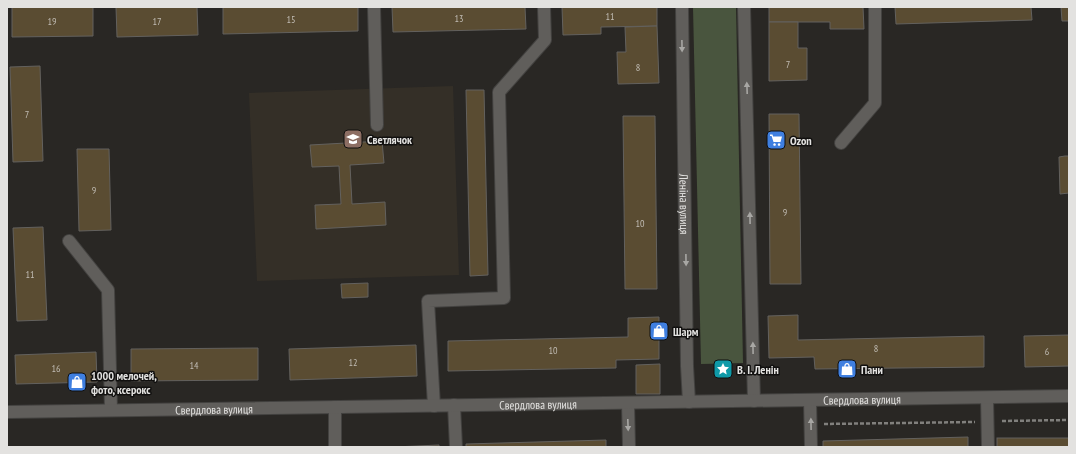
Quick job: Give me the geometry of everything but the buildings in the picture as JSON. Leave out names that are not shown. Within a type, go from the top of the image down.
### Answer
[{"type":"street","points":[[374,7],[377,125]]},
{"type":"street","points":[[434,406],[428,301],[504,298],[499,92],[545,40],[544,7]]},
{"type":"street","name":"Леніна вулиця","points":[[682,7],[687,366],[689,402]]},
{"type":"street","points":[[744,7],[754,401]]},
{"type":"street","points":[[841,143],[875,103],[875,7]]},
{"type":"street","points":[[69,241],[108,290],[111,410]]},
{"type":"street","name":"Свердлова вулиця","points":[[7,412],[1069,396]]},
{"type":"street","points":[[987,398],[988,447]]},
{"type":"street","points":[[810,400],[811,447]]},
{"type":"street","points":[[628,403],[629,447]]},
{"type":"street","points":[[454,405],[456,447]]},
{"type":"street","points":[[335,407],[335,447]]},
{"type":"path","points":[[817,424],[1069,420]]},
{"type":"shaded area","name":"Светлячок","points":[[453,86],[459,275],[257,281],[249,93]]},
{"type":"green space","points":[[693,7],[736,7],[743,363],[701,364]]},
{"type":"place","name":"Светлячок","points":[[353,139]]},
{"type":"place","name":"Ozon","points":[[776,140]]},
{"type":"place","name":"Шарм","points":[[659,331]]},
{"type":"place","name":"В. І. Ленін","points":[[723,369]]},
{"type":"place","name":"Пани","points":[[847,369]]},
{"type":"place","name":"1000 мелочей, фото, ксерокс","points":[[77,382]]}]
